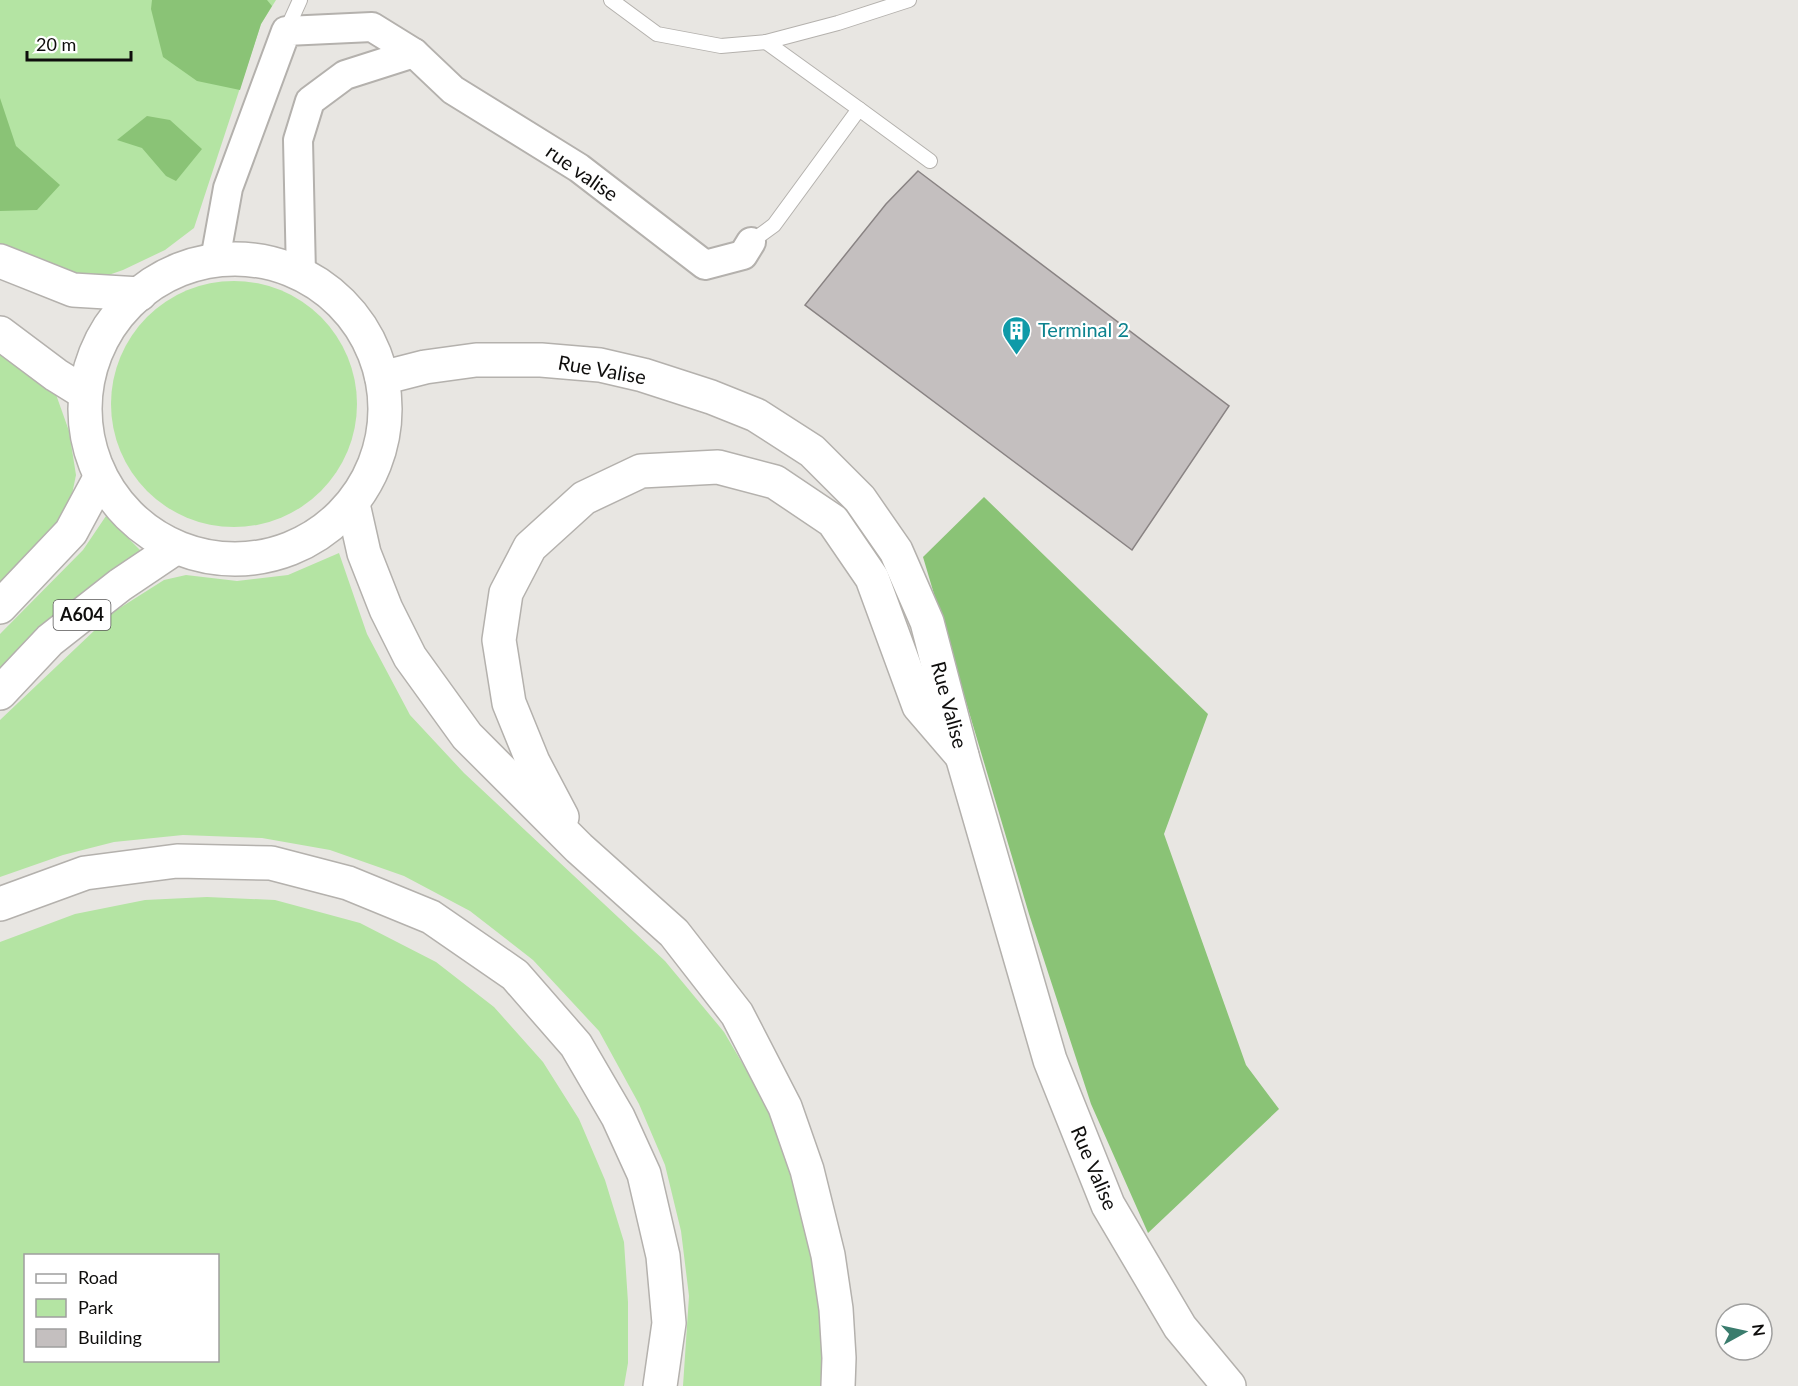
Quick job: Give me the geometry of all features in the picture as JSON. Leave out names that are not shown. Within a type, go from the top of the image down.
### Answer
[{"type":"main road","points":[[215,260],[259,261],[301,274],[339,300],[367,336],[382,378],[385,422],[375,466],[353,504],[316,537],[271,556],[223,560],[175,548],[134,521],[100,478],[86,434],[85,393],[98,347],[116,317],[140,294],[178,270],[215,260]]},
{"type":"main road","points":[[0,261],[73,290],[140,294]]},
{"type":"main road","points":[[0,333],[56,375],[85,393]]},
{"type":"main road","name":"Rue Valise","points":[[382,378],[425,367],[476,360],[541,360],[600,365],[643,375],[711,397],[756,415],[812,451],[860,499],[896,550],[927,622],[962,756],[1050,1060],[1108,1205],[1180,1327],[1229,1386]]},
{"type":"main road","points":[[579,848],[533,762],[509,703],[499,640],[506,593],[531,547],[584,498],[640,471],[718,467],[775,482],[833,521],[872,578],[919,706],[962,756]]},
{"type":"main road","points":[[0,607],[71,532],[100,478]]},
{"type":"main road","points":[[353,504],[364,553],[386,609],[410,657],[467,736],[579,848],[674,933],[737,1014],[785,1107],[807,1170],[828,1255],[836,1309],[838,1386]]},
{"type":"main road","name":"A604","points":[[0,693],[50,640],[120,585],[175,548]]},
{"type":"main road","points":[[0,904],[85,873],[177,861],[271,863],[348,883],[431,917],[515,975],[576,1044],[618,1117],[644,1174],[663,1256],[669,1323],[660,1386]]},
{"type":"street","points":[[215,260],[228,188],[286,31],[372,27],[414,53]]},
{"type":"street","points":[[301,274],[298,140],[310,101],[345,75],[414,53]]},
{"type":"street","name":"rue valise","points":[[414,53],[453,90],[579,168],[705,265],[743,255],[751,242]]},
{"type":"lane","points":[[286,31],[300,0]]},
{"type":"lane","points":[[611,0],[657,34],[721,46],[766,42],[838,23],[909,0]]},
{"type":"lane","points":[[766,42],[930,161]]},
{"type":"lane","points":[[751,242],[774,225],[859,109]]},
{"type":"green space","points":[[0,0],[276,0],[261,24],[194,228],[165,250],[123,270],[97,279],[65,275],[0,247]]},
{"type":"green space","points":[[152,0],[267,0],[272,6],[261,24],[240,90],[197,81],[163,57],[151,9]]},
{"type":"green space","points":[[0,98],[16,146],[60,185],[37,210],[0,211]]},
{"type":"green space","points":[[147,116],[170,120],[202,149],[176,181],[166,176],[142,148],[117,140]]},
{"type":"green space","points":[[234,281],[270,286],[281,290],[302,302],[321,317],[336,336],[348,357],[352,368],[357,404],[352,440],[348,451],[336,472],[321,491],[302,506],[281,518],[270,522],[234,527],[198,522],[187,518],[166,506],[147,491],[132,472],[120,451],[116,440],[111,404],[116,368],[120,357],[132,336],[147,317],[166,302],[187,290],[198,286]]},
{"type":"green space","points":[[0,349],[53,386],[69,431],[76,475],[69,509],[0,592]]},
{"type":"green space","points":[[984,497],[1208,714],[1164,834],[1246,1065],[1279,1109],[1148,1233],[1091,1104],[1029,914],[923,557]]},
{"type":"green space","points":[[106,516],[143,553],[0,673],[0,634],[83,550]]},
{"type":"green space","points":[[339,553],[367,634],[410,715],[464,773],[665,961],[724,1032],[775,1119],[821,1256],[826,1386],[683,1386],[689,1296],[681,1231],[665,1165],[639,1104],[599,1031],[533,960],[470,911],[404,876],[330,850],[262,838],[183,835],[114,842],[63,855],[0,877],[0,720],[115,611],[164,580],[186,575],[237,581],[288,575]]},
{"type":"green space","points":[[207,897],[275,900],[360,923],[436,962],[494,1007],[543,1062],[579,1119],[605,1180],[624,1242],[628,1302],[628,1363],[624,1386],[0,1386],[0,942],[75,914],[145,900]]},
{"type":"building","name":"Terminal 2","points":[[918,171],[1229,406],[1132,550],[805,305],[886,204]]},
{"type":"place","name":"Terminal 2","points":[[1017,356]]}]
